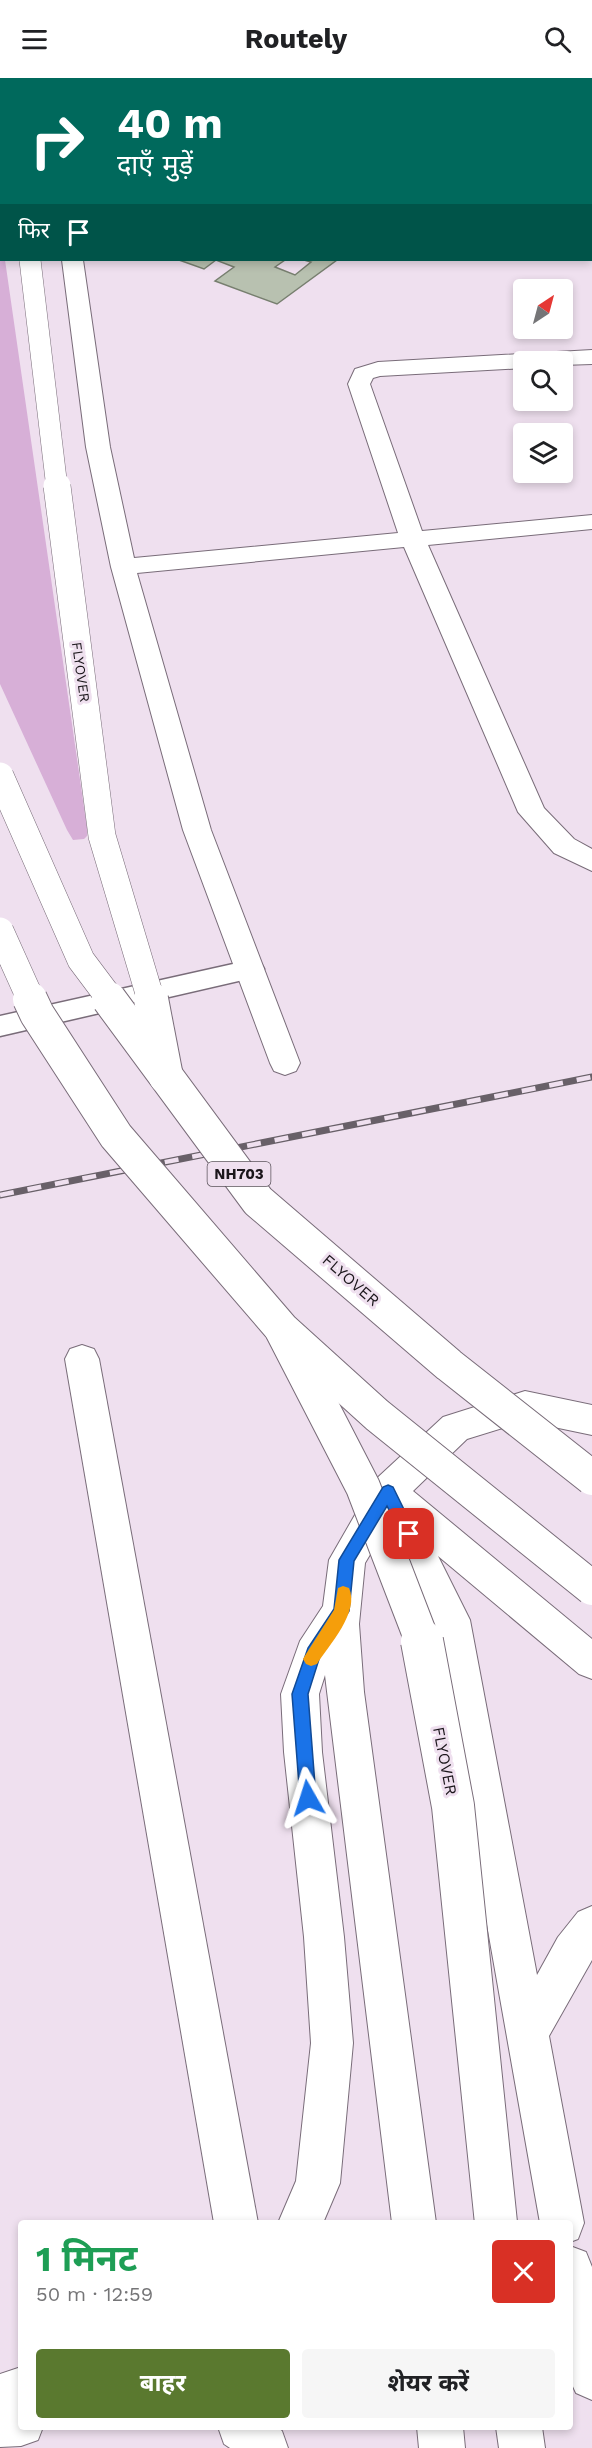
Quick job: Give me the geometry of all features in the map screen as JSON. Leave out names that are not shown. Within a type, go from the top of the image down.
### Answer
[{"type":"main road","name":"FLYOVER","points":[[30,261],[102,836],[156,1016],[166,1077]]},
{"type":"main road","points":[[72,261],[98,447],[123,567],[197,830],[285,1063]]},
{"type":"main road","points":[[592,357],[378,369],[363,374],[359,384],[412,540],[532,812],[564,846],[592,861]]},
{"type":"main road","points":[[123,567],[592,522]]},
{"type":"main road","name":"FLYOVER","points":[[0,776],[81,960],[258,1201],[449,1365],[592,1478]]},
{"type":"main road","name":"FLYOVER","points":[[0,932],[37,1014],[116,1136],[282,1329],[378,1415],[592,1588]]},
{"type":"main road","name":"FLYOVER","points":[[282,1329],[363,1487],[423,1644],[453,1806],[496,2220]]},
{"type":"main road","points":[[82,1359],[235,2220]]},
{"type":"main road","points":[[414,2220],[348,1716],[340,1624],[347,1560],[388,1491],[455,1428],[525,1406],[592,1420]]},
{"type":"main road","points":[[388,1491],[592,1662]]},
{"type":"main road","points":[[388,1491],[451,1620],[561,2220]]},
{"type":"main road","points":[[301,2220],[318,2183],[332,2043],[324,1937],[303,1752],[300,1694],[313,1653],[341,1611]]},
{"type":"main road","points":[[528,2032],[573,1952],[592,1926]]},
{"type":"main road","points":[[573,2290],[582,2355]]},
{"type":"main road","points":[[0,2397],[18,2391]]},
{"type":"main road","points":[[0,2424],[18,2423]]},
{"type":"main road","points":[[244,2430],[265,2448]]},
{"type":"main road","points":[[440,2430],[442,2448]]},
{"type":"main road","points":[[519,2430],[522,2448]]},
{"type":"lane","points":[[0,1026],[251,969]]},
{"type":"shaded area","points":[[0,261],[5,261],[87,828],[87,836],[84,839],[73,840],[67,830],[0,684]]},
{"type":"building","points":[[182,261],[215,261],[204,269]]},
{"type":"building","points":[[219,261],[284,261],[275,267],[295,275],[311,262],[308,261],[336,261],[277,304],[215,281],[234,267]]},
{"type":"railway","points":[[0,1195],[592,1077]]},
{"type":"slow traffic","points":[[311,1659],[341,1611],[343,1593]]},
{"type":"route","points":[[308,1798],[300,1694],[313,1653],[341,1611],[347,1560],[388,1491],[409,1534]]}]
